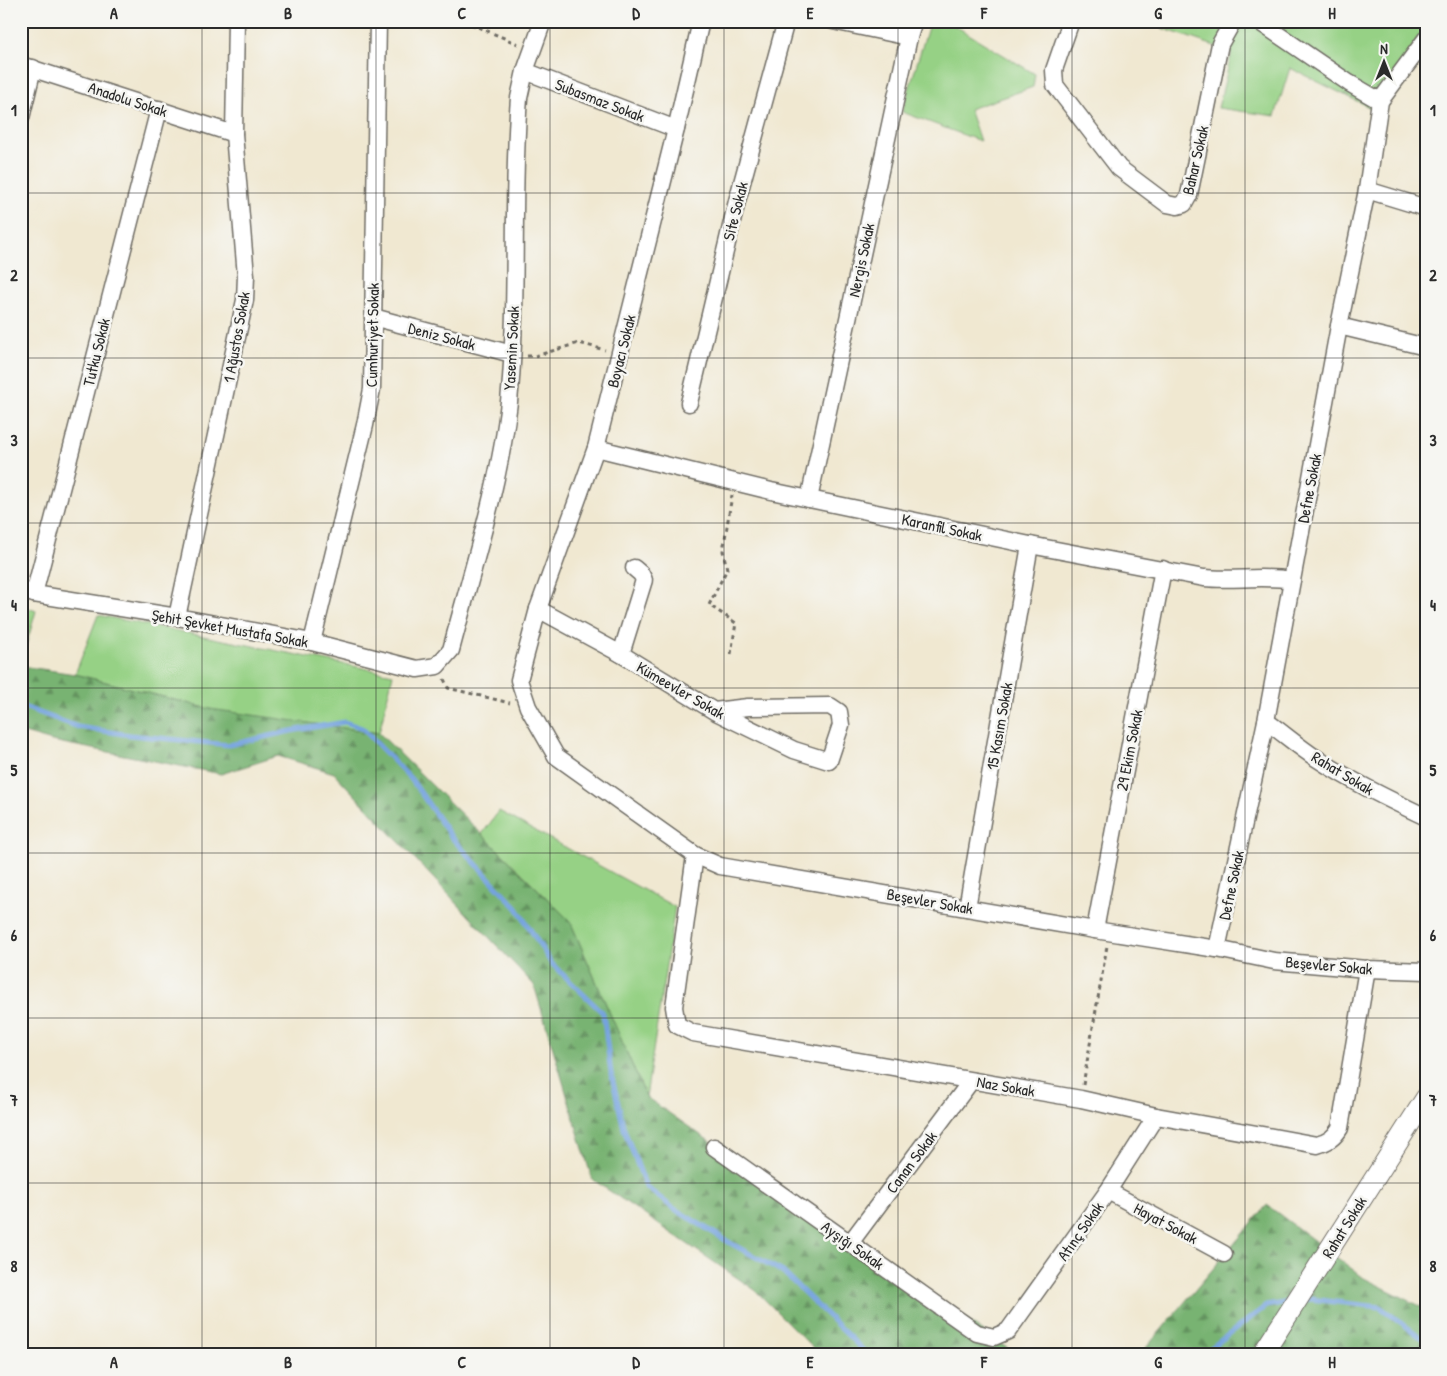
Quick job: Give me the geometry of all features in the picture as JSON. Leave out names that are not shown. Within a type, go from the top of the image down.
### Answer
[{"type":"street","name":"1 Ağustos Sokak","points":[[177,617],[245,300],[246,276],[234,134],[236,21]]},
{"type":"street","name":"Cumhuriyet Sokak","points":[[312,642],[369,409],[373,367],[378,21]]},
{"type":"street","name":"Yasemin Sokak","points":[[437,666],[451,650],[489,503],[506,421],[512,354],[518,113],[525,72],[543,21]]},
{"type":"street","name":"Boyacı Sokak","points":[[519,674],[538,608],[596,448],[676,129],[701,21]]},
{"type":"street","name":"Site Sokak","points":[[689,403],[737,201],[786,21]]},
{"type":"street","points":[[833,21],[909,37]]},
{"type":"street","name":"Nergis Sokak","points":[[809,499],[914,21]]},
{"type":"street","name":"Bahar Sokak","points":[[1071,21],[1054,70],[1054,82],[1057,88],[1119,168],[1167,204],[1177,206],[1186,202],[1189,196],[1220,44],[1233,21]]},
{"type":"street","points":[[1258,21],[1349,84],[1380,101]]},
{"type":"street","name":"Defne Sokak","points":[[1217,950],[1266,721],[1339,326],[1367,190],[1380,101],[1426,39]]},
{"type":"street","name":"Anadolu Sokak","points":[[27,67],[234,134]]},
{"type":"street","points":[[21,118],[27,67]]},
{"type":"street","name":"Subasmaz Sokak","points":[[525,72],[676,129]]},
{"type":"street","name":"Tutku Sokak","points":[[27,592],[158,109]]},
{"type":"street","points":[[1367,190],[1426,208]]},
{"type":"street","name":"Deniz Sokak","points":[[373,317],[512,354]]},
{"type":"street","points":[[1339,326],[1426,347]]},
{"type":"street","name":"Karanfil Sokak","points":[[596,448],[733,483],[1030,545],[1215,579],[1270,577],[1292,580]]},
{"type":"street","name":"15 Kasım Sokak","points":[[967,908],[1030,545]]},
{"type":"street","points":[[620,654],[644,580],[641,574],[634,568]]},
{"type":"street","name":"29 Ekim Sokak","points":[[1102,931],[1163,570]]},
{"type":"street","name":"Şehit Şevket Mustafa Sokak","points":[[27,592],[312,642],[417,669],[437,666]]},
{"type":"street","name":"Kümeevler Sokak","points":[[538,608],[620,654],[714,711],[794,750],[828,761],[841,725],[839,712],[830,706],[748,707],[714,711]]},
{"type":"street","name":"Beşevler Sokak","points":[[519,674],[520,686],[528,707],[552,751],[561,762],[695,855],[720,866],[1274,961],[1367,969],[1426,971]]},
{"type":"street","name":"Rahat Sokak","points":[[1266,721],[1334,770],[1426,817]]},
{"type":"street","name":"Naz Sokak","points":[[695,855],[674,1007],[676,1025],[693,1033],[1081,1099],[1156,1116],[1317,1145],[1327,1142],[1335,1136],[1342,1120],[1367,969]]},
{"type":"street","name":"Canan Sokak","points":[[850,1243],[971,1080]]},
{"type":"street","name":"Rahat Sokak","points":[[1262,1355],[1426,1098]]},
{"type":"street","name":"Atınç Sokak","points":[[994,1337],[1008,1331],[1108,1191],[1156,1116]]},
{"type":"street","name":"Ayşığı Sokak","points":[[714,1147],[977,1333],[994,1337]]},
{"type":"street","name":"Hayat Sokak","points":[[1108,1191],[1224,1254]]},
{"type":"path","points":[[464,21],[532,50]]},
{"type":"path","points":[[512,354],[535,356],[580,343],[620,354]]},
{"type":"path","points":[[731,654],[736,623],[709,605],[727,570],[723,551],[733,483]]},
{"type":"path","points":[[437,666],[448,688],[528,707]]},
{"type":"path","points":[[1081,1099],[1102,931]]},
{"type":"green space","points":[[930,21],[947,21],[1035,74],[1033,87],[969,109],[980,141],[902,112]]},
{"type":"green space","points":[[1141,21],[1426,21],[1426,24],[1375,110],[1290,68],[1275,116],[1218,108],[1232,52]]},
{"type":"green space","points":[[21,605],[36,611],[21,663]]},
{"type":"green space","points":[[98,615],[393,674],[379,733],[213,710],[75,674]]},
{"type":"green space","points":[[21,666],[75,674],[210,709],[379,733],[570,921],[646,1097],[1017,1355],[820,1355],[755,1290],[592,1179],[534,985],[334,773],[278,756],[221,774],[52,741],[21,732]]},
{"type":"green space","points":[[499,811],[675,907],[646,1097],[570,921],[482,834]]},
{"type":"green space","points":[[1267,1205],[1364,1278],[1426,1309],[1426,1355],[1140,1355]]},
{"type":"waterway","points":[[21,706],[78,727],[130,735],[229,745],[291,731],[345,722],[362,728],[411,779],[452,838],[517,908],[551,963],[603,1013],[611,1073],[624,1129],[646,1187],[673,1208],[783,1272],[868,1355]]},
{"type":"waterway","points":[[1303,1300],[1310,1299],[1380,1307],[1426,1341]]},
{"type":"waterway","points":[[1205,1355],[1212,1347],[1266,1306],[1289,1302]]}]
